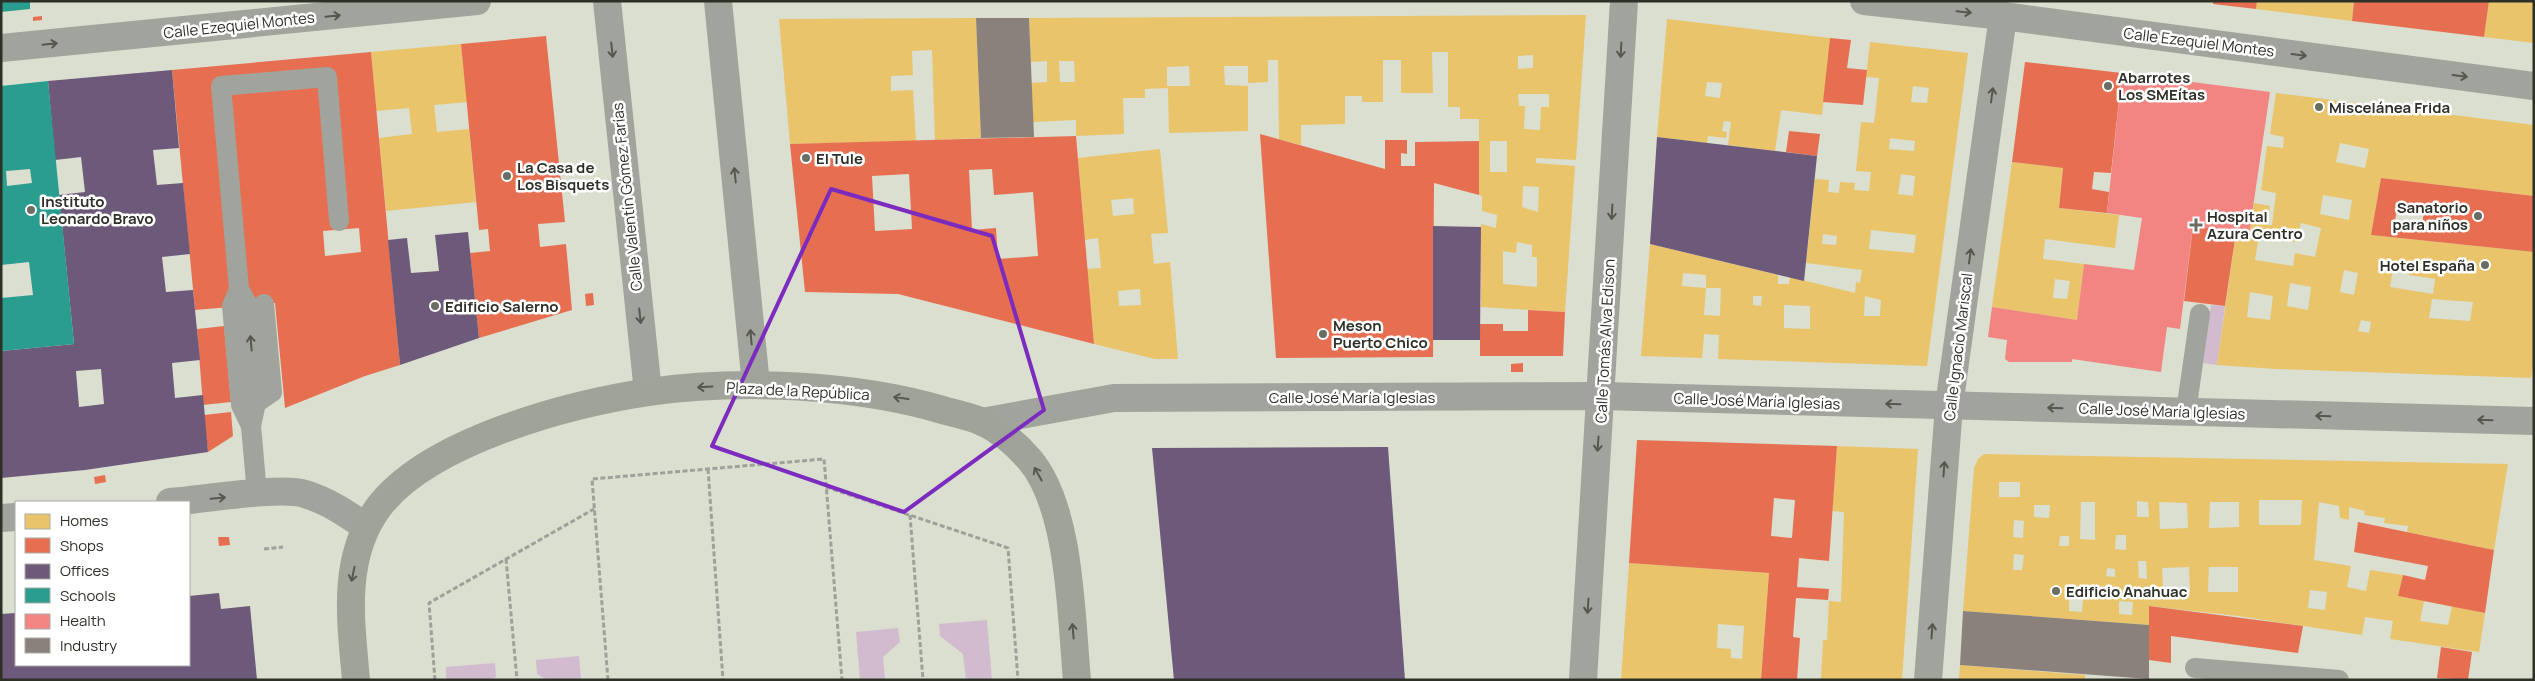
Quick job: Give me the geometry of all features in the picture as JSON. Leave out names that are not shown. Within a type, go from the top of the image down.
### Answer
[{"type":"main road","name":"Plaza de la República","points":[[356,680],[350,590],[357,553],[366,527],[379,507],[409,477],[456,449],[520,424],[577,408],[648,392],[700,387],[756,386],[839,390],[908,399],[982,422],[1001,433],[1031,461],[1054,503],[1066,554],[1077,680]]},
{"type":"street","name":"Calle Ezequiel Montes","points":[[1,48],[477,1]]},
{"type":"street","name":"Calle Valentín Gómez Farías","points":[[607,1],[648,392]]},
{"type":"street","points":[[718,1],[756,386]]},
{"type":"street","name":"Calle Tomás Alva Edison","points":[[1583,680],[1602,396],[1624,1]]},
{"type":"street","name":"Calle Ezequiel Montes","points":[[1864,1],[2003,16],[2534,86]]},
{"type":"street","name":"Calle Ignacio Mariscal","points":[[1928,680],[1949,406],[2003,16]]},
{"type":"street","name":"Calle José María Iglesias","points":[[982,422],[1114,398],[1602,396],[2534,421]]},
{"type":"street","points":[[181,501],[257,494],[303,493],[332,505],[366,527]]},
{"type":"street","points":[[1,518],[15,516]]},
{"type":"lane","points":[[257,494],[251,426],[256,403],[248,305],[239,289],[221,86],[327,77],[339,221]]},
{"type":"lane","points":[[239,289],[232,306],[241,405],[251,426]]},
{"type":"lane","points":[[256,403],[272,392],[264,304]]},
{"type":"lane","points":[[2186,412],[2200,314]]},
{"type":"lane","points":[[2195,668],[2340,680]]},
{"type":"path","points":[[608,680],[592,479],[824,459],[842,680]]},
{"type":"path","points":[[708,469],[723,680]]},
{"type":"path","points":[[826,487],[1008,548],[1018,680]]},
{"type":"path","points":[[435,680],[429,603],[594,509]]},
{"type":"path","points":[[910,515],[923,680]]},
{"type":"path","points":[[264,549],[283,547]]},
{"type":"path","points":[[506,559],[517,680]]},
{"type":"highlighted area","points":[[831,189],[992,236],[1044,410],[904,512],[712,446]]},
{"type":"shaded area","points":[[2211,305],[2225,306],[2217,365],[2203,363]]},
{"type":"shaded area","points":[[987,620],[992,680],[966,680],[963,654],[940,636],[939,624]]},
{"type":"shaded area","points":[[898,628],[900,642],[883,657],[885,680],[860,680],[856,632]]},
{"type":"shaded area","points":[[579,656],[581,680],[547,680],[537,674],[536,660]]},
{"type":"shaded area","points":[[495,663],[496,677],[490,680],[446,680],[446,667]]},
{"type":"building: Homes","points":[[2257,1],[2354,1],[2352,21],[2256,9]]},
{"type":"building: Homes","points":[[2489,1],[2534,1],[2534,43],[2484,37]]},
{"type":"building: Homes","points":[[1586,15],[1576,160],[1536,158],[1536,163],[1575,166],[1565,312],[1481,307],[1481,224],[1496,228],[1497,215],[1482,211],[1482,196],[1479,195],[1479,119],[1460,119],[1460,107],[1448,107],[1448,52],[1432,52],[1433,93],[1401,93],[1401,60],[1383,60],[1383,102],[1362,102],[1362,96],[1345,96],[1345,124],[1301,125],[1301,145],[1279,139],[1278,60],[1268,60],[1268,82],[1248,83],[1248,66],[1224,66],[1225,85],[1248,86],[1248,131],[1169,133],[1168,88],[1145,89],[1145,98],[1123,98],[1124,134],[1076,136],[1076,120],[1033,122],[1031,83],[1047,82],[1047,61],[1031,62],[1029,18]],"holes":[[[1533,55],[1533,68],[1518,69],[1518,56]],[[1059,61],[1074,61],[1075,82],[1060,82]],[[1189,66],[1190,86],[1167,86],[1167,67]],[[1518,94],[1549,94],[1549,107],[1541,107],[1540,130],[1524,129],[1525,106],[1519,106]],[[1490,141],[1507,141],[1507,172],[1490,172]],[[1523,186],[1539,187],[1538,212],[1522,207]],[[1517,242],[1532,245],[1532,257],[1537,257],[1537,287],[1503,284],[1503,251],[1516,253]]]},
{"type":"building: Homes","points":[[976,18],[981,138],[935,140],[932,50],[912,51],[913,75],[891,76],[891,91],[913,90],[916,141],[790,144],[779,19]]},
{"type":"building: Homes","points":[[1667,19],[1830,38],[1822,115],[1781,110],[1775,151],[1728,145],[1731,122],[1724,121],[1722,131],[1727,132],[1726,138],[1708,136],[1707,143],[1657,137]],"holes":[[[1707,82],[1722,83],[1720,98],[1705,96]]]},
{"type":"building: Homes","points":[[1870,42],[1968,53],[1927,366],[1718,359],[1719,335],[1704,334],[1702,358],[1641,356],[1650,244],[1778,275],[1778,284],[1789,284],[1790,277],[1855,293],[1856,282],[1860,283],[1862,270],[1806,263],[1815,179],[1829,180],[1828,192],[1839,193],[1840,182],[1855,183],[1854,190],[1869,191],[1871,172],[1856,171],[1861,122],[1874,123],[1879,78],[1866,77]],"holes":[[[1913,86],[1929,88],[1927,103],[1911,102]],[[1890,138],[1915,141],[1914,151],[1889,149]],[[1901,174],[1915,176],[1913,196],[1898,194]],[[1871,230],[1916,235],[1914,253],[1869,249]],[[1823,234],[1837,236],[1836,245],[1822,244]],[[1683,273],[1706,275],[1706,288],[1682,286]],[[1706,288],[1721,288],[1720,316],[1704,315]],[[1753,296],[1762,296],[1761,306],[1753,305]],[[1865,296],[1881,300],[1880,316],[1864,316]],[[1784,305],[1810,306],[1810,329],[1784,328]]]},
{"type":"building: Homes","points":[[461,44],[467,102],[434,105],[437,132],[469,129],[476,202],[386,211],[379,138],[412,134],[409,108],[376,111],[371,52]]},
{"type":"building: Homes","points":[[2276,93],[2534,125],[2534,196],[2381,178],[2371,235],[2534,252],[2534,362],[2531,378],[2276,369],[2217,365],[2236,232],[2249,234],[2254,203],[2270,206],[2267,225],[2272,225],[2276,193],[2261,190],[2267,146],[2283,148],[2284,137],[2270,134]],"holes":[[[2340,143],[2369,149],[2365,168],[2336,162]],[[2323,195],[2352,200],[2349,220],[2320,214]],[[2301,223],[2321,228],[2315,257],[2295,253],[2293,266],[2255,260],[2259,236],[2297,242]],[[2394,262],[2411,265],[2409,275],[2435,279],[2433,294],[2390,287]],[[2344,270],[2358,273],[2354,295],[2340,292]],[[2290,283],[2311,287],[2308,310],[2287,306]],[[2250,292],[2273,296],[2270,320],[2247,317]],[[2432,299],[2473,302],[2470,321],[2429,318]],[[2361,320],[2371,322],[2369,333],[2358,331]]]},
{"type":"building: Homes","points":[[1160,149],[1168,233],[1151,234],[1154,264],[1170,262],[1178,359],[1155,359],[1094,344],[1087,269],[1101,268],[1098,238],[1085,240],[1078,158]],"holes":[[[1133,198],[1134,214],[1113,216],[1111,200]],[[1140,289],[1141,305],[1119,306],[1118,291]]]},
{"type":"building: Homes","points":[[2012,162],[2063,168],[2059,208],[2119,215],[2115,248],[2045,239],[2043,259],[2084,264],[2077,320],[1992,307]],"holes":[[[2055,279],[2070,281],[2067,299],[2053,298]]]},
{"type":"building: Homes","points":[[1837,446],[1918,449],[1902,680],[1821,680],[1823,640],[1827,640],[1829,601],[1841,602],[1844,512],[1832,511]]},
{"type":"building: Homes","points":[[1984,454],[2508,464],[2494,550],[2407,532],[2408,526],[2384,523],[2385,518],[2364,515],[2365,511],[2349,507],[2349,520],[2340,518],[2339,506],[2319,502],[2314,560],[2351,566],[2347,587],[2366,591],[2370,570],[2403,575],[2398,596],[2424,601],[2420,621],[2448,625],[2452,606],[2485,613],[2479,652],[2390,639],[2393,621],[2365,617],[2362,635],[2238,616],[2149,606],[2149,625],[1963,611],[1974,468],[1978,459]],"holes":[[[1999,482],[2020,482],[2020,497],[1999,497]],[[2259,500],[2302,500],[2301,525],[2259,525]],[[2137,501],[2148,502],[2149,517],[2137,517]],[[2081,502],[2095,502],[2095,540],[2080,539]],[[2159,502],[2187,503],[2188,528],[2160,529]],[[2210,502],[2239,502],[2239,527],[2209,528]],[[2034,505],[2050,505],[2049,518],[2034,517]],[[2014,520],[2024,521],[2023,538],[2013,537]],[[2116,535],[2126,535],[2126,550],[2115,549]],[[2060,536],[2069,536],[2069,546],[2059,546]],[[2014,554],[2024,555],[2022,570],[2013,570]],[[2138,561],[2146,561],[2147,579],[2139,578]],[[2189,567],[2190,591],[2163,591],[2162,568]],[[2209,567],[2238,567],[2238,592],[2208,592]],[[2107,568],[2115,569],[2115,577],[2106,576]],[[2310,590],[2327,592],[2325,610],[2308,608]],[[2069,598],[2083,599],[2082,612],[2069,611]],[[2119,601],[2133,602],[2132,615],[2119,614]]]},
{"type":"building: Homes","points":[[1629,563],[1769,573],[1761,680],[1621,680]],"holes":[[[1718,624],[1744,626],[1742,659],[1731,658],[1731,649],[1717,648]]]},
{"type":"building: Homes","points":[[1960,665],[2085,675],[2085,680],[1959,680]]},
{"type":"building: Shops","points":[[2213,1],[2257,1],[2256,9],[2213,4]]},
{"type":"building: Shops","points":[[2354,1],[2489,1],[2484,37],[2352,21]]},
{"type":"building: Shops","points":[[42,16],[42,20],[33,21],[33,17]]},
{"type":"building: Shops","points":[[546,36],[565,222],[538,224],[540,247],[566,244],[572,310],[479,338],[470,253],[490,251],[488,229],[479,230],[461,44]]},
{"type":"building: Shops","points":[[1830,38],[1851,40],[1847,68],[1867,70],[1863,105],[1823,102]]},
{"type":"building: Shops","points":[[371,52],[400,365],[365,376],[285,408],[275,303],[195,310],[172,70]],"holes":[[[359,228],[361,252],[325,256],[323,231]]]},
{"type":"building: Shops","points":[[2025,62],[2122,73],[2111,173],[2094,172],[2092,189],[2109,192],[2107,213],[2059,208],[2063,168],[2012,162]]},
{"type":"building: Shops","points":[[1789,131],[1820,134],[1817,156],[1786,152]]},
{"type":"building: Shops","points":[[1260,134],[1385,169],[1385,140],[1407,140],[1407,154],[1401,153],[1401,166],[1415,166],[1415,142],[1479,141],[1479,195],[1434,183],[1433,357],[1276,358]]},
{"type":"building: Shops","points":[[1076,136],[1094,344],[898,294],[805,292],[790,144]],"holes":[[[992,169],[994,195],[1033,192],[1038,256],[998,259],[996,228],[972,230],[969,170]],[[909,174],[912,229],[875,231],[872,176]]]},
{"type":"building: Shops","name":"Sanatorio para niños","points":[[2381,178],[2534,196],[2534,252],[2371,235]],"holes":[[[2397,208],[2424,212],[2422,225],[2395,221]]]},
{"type":"building: Shops","points":[[2193,226],[2236,232],[2225,306],[2184,301]]},
{"type":"building: Shops","points":[[593,293],[594,305],[586,306],[585,294]]},
{"type":"building: Shops","points":[[1528,310],[1565,312],[1563,356],[1480,356],[1480,324],[1503,324],[1503,331],[1528,331]]},
{"type":"building: Shops","points":[[224,326],[231,402],[203,405],[197,329]]},
{"type":"building: Shops","points":[[1523,363],[1523,372],[1511,372],[1511,364]]},
{"type":"building: Shops","points":[[231,412],[233,436],[208,452],[204,415]]},
{"type":"building: Shops","points":[[1637,440],[1837,446],[1829,561],[1799,558],[1797,587],[1829,589],[1828,600],[1796,598],[1793,637],[1800,638],[1797,680],[1761,680],[1769,573],[1629,563]],"holes":[[[1774,498],[1795,500],[1792,538],[1771,536]]]},
{"type":"building: Shops","points":[[105,475],[106,482],[95,484],[94,477]]},
{"type":"building: Shops","points":[[2358,522],[2494,550],[2485,613],[2398,596],[2403,575],[2425,580],[2428,566],[2354,552]]},
{"type":"building: Shops","points":[[218,537],[229,537],[230,545],[219,546]]},
{"type":"building: Shops","points":[[2149,606],[2303,626],[2298,653],[2171,636],[2171,663],[2149,660]]},
{"type":"building: Shops","points":[[2441,647],[2472,652],[2468,680],[2437,678]]},
{"type":"building: Offices","points":[[172,70],[179,148],[153,150],[157,185],[183,183],[190,254],[162,257],[166,292],[193,290],[200,360],[172,363],[175,398],[203,395],[208,452],[85,470],[1,478],[1,351],[74,344],[59,195],[85,192],[81,157],[55,160],[48,81]],"holes":[[[101,369],[104,404],[79,407],[76,371]]]},
{"type":"building: Offices","points":[[1657,137],[1817,156],[1804,281],[1650,244]]},
{"type":"building: Offices","points":[[1433,226],[1481,227],[1480,340],[1433,340]]},
{"type":"building: Offices","name":"Edificio Salerno","points":[[468,232],[479,338],[400,365],[388,240],[407,238],[411,273],[439,271],[435,235]]},
{"type":"building: Offices","points":[[1388,447],[1405,680],[1174,680],[1152,448]]},
{"type":"building: Offices","points":[[219,593],[221,609],[250,606],[257,680],[1,680],[1,614],[15,613],[15,666],[190,666],[190,596]]},
{"type":"building: Schools","points":[[1,1],[30,1],[30,9],[1,12]]},
{"type":"building: Schools","name":"Instituto Leonardo Bravo","points":[[48,81],[74,344],[1,351],[1,298],[33,295],[29,262],[1,265],[1,86]],"holes":[[[30,169],[32,183],[7,186],[6,171]]]},
{"type":"building: Health","name":"Hospital Azura Centro","points":[[2122,73],[2270,92],[2249,234],[2193,226],[2180,329],[2167,327],[2161,372],[2072,359],[2072,362],[2009,362],[2005,359],[2007,340],[1988,337],[1992,307],[2077,320],[2084,264],[2134,270],[2142,218],[2107,213]]},
{"type":"building: Industry","points":[[976,18],[1029,18],[1034,137],[981,138]]},
{"type":"building: Industry","points":[[1963,611],[2149,625],[2149,679],[1960,665]]},
{"type":"place","name":"Abarrotes Los SMEítas","points":[[2108,86]]},
{"type":"place","name":"Miscelánea Frida","points":[[2319,107]]},
{"type":"place","name":"El Tule","points":[[806,158]]},
{"type":"place","name":"La Casa de Los Bisquets","points":[[507,176]]},
{"type":"place","name":"Instituto Leonardo Bravo","points":[[31,210]]},
{"type":"place","name":"Sanatorio para niños","points":[[2478,216]]},
{"type":"place","name":"Hospital Azura Centro","points":[[2196,225]]},
{"type":"place","name":"Hotel España","points":[[2485,265]]},
{"type":"place","name":"Edificio Salerno","points":[[435,306]]},
{"type":"place","name":"Meson Puerto Chico","points":[[1323,334]]},
{"type":"place","name":"Edificio Anahuac","points":[[2056,591]]}]
